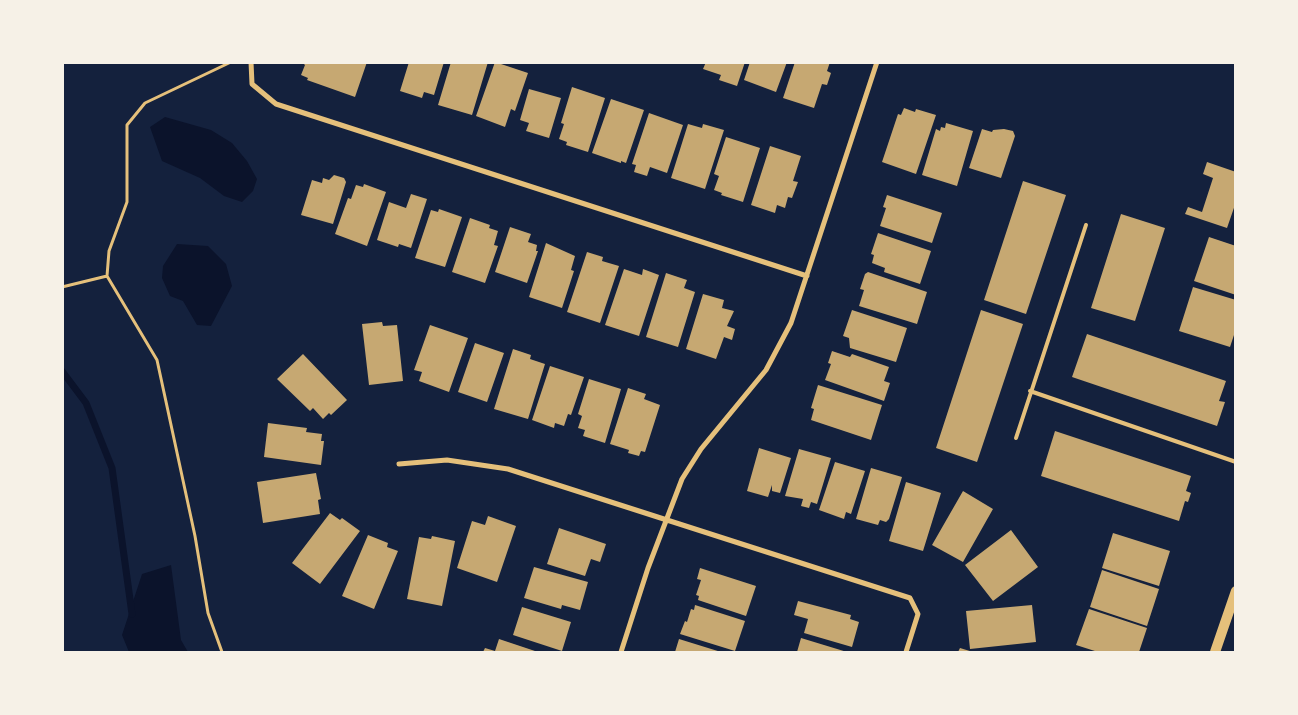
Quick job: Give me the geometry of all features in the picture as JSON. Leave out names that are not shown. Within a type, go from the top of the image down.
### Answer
[{"type":"main road","points":[[1215,652],[1236,591]]},
{"type":"street","points":[[251,62],[252,84],[276,104],[807,276]]},
{"type":"street","points":[[621,652],[682,479],[701,449],[766,370],[791,323],[877,62]]},
{"type":"street","points":[[399,464],[447,460],[508,469],[910,598],[918,614],[906,652]]},
{"type":"lane","points":[[1016,438],[1086,225]]},
{"type":"lane","points":[[1030,391],[1236,462]]},
{"type":"path","points":[[222,652],[208,613],[195,536],[157,360],[106,276],[109,250],[127,202],[127,125],[145,103],[231,62]]},
{"type":"path","points":[[62,287],[106,276]]},
{"type":"water","points":[[165,117],[211,130],[232,143],[247,161],[257,179],[253,191],[242,202],[224,196],[200,178],[162,161],[150,127]]},
{"type":"water","points":[[177,244],[208,246],[226,264],[232,286],[211,326],[197,325],[183,301],[170,296],[162,278],[163,266]]},
{"type":"water","points":[[171,565],[181,640],[188,652],[129,652],[122,635],[142,574]]},
{"type":"building","points":[[302,62],[367,62],[355,97],[307,80],[308,78],[301,75],[305,65]]},
{"type":"building","points":[[409,62],[444,62],[434,95],[424,92],[422,98],[400,91]]},
{"type":"building","points":[[451,62],[488,62],[472,115],[438,105]]},
{"type":"building","points":[[495,62],[528,73],[515,111],[511,109],[505,127],[476,116]]},
{"type":"building","points":[[706,62],[745,62],[737,86],[719,80],[721,75],[703,69]]},
{"type":"building","points":[[750,62],[787,62],[776,92],[744,80]]},
{"type":"building","points":[[795,62],[830,62],[827,71],[831,73],[827,85],[822,84],[814,108],[783,98]]},
{"type":"building","points":[[572,87],[605,98],[588,152],[566,145],[567,142],[559,139],[564,124],[561,123]]},
{"type":"building","points":[[529,89],[561,98],[549,138],[526,131],[529,123],[520,120]]},
{"type":"building","points":[[611,99],[644,110],[626,163],[592,153]]},
{"type":"building","points":[[904,108],[915,112],[916,109],[936,115],[916,174],[882,162],[898,114],[901,115]]},
{"type":"building","points":[[649,113],[683,125],[667,173],[650,167],[647,176],[634,172],[636,165],[632,164]]},
{"type":"building","points":[[946,123],[973,131],[957,186],[922,175],[936,129],[940,131],[941,127],[945,128]]},
{"type":"building","points":[[688,124],[702,128],[703,124],[724,130],[705,189],[671,178]]},
{"type":"building","points":[[982,129],[992,132],[993,130],[1004,129],[1013,131],[1015,136],[1001,178],[969,168]]},
{"type":"building","points":[[726,137],[760,148],[743,202],[721,195],[722,193],[714,190],[719,176],[714,174]]},
{"type":"building","points":[[770,146],[801,156],[793,181],[798,182],[792,198],[788,197],[785,208],[777,205],[775,213],[751,205]]},
{"type":"building","points":[[1207,162],[1236,172],[1236,202],[1227,228],[1185,214],[1188,207],[1202,212],[1213,178],[1203,174]]},
{"type":"building","points":[[334,175],[344,178],[346,182],[333,224],[301,215],[312,180],[322,183],[323,178],[329,180]]},
{"type":"building","points":[[1023,181],[1066,195],[1026,314],[984,300]]},
{"type":"building","points":[[364,184],[386,192],[367,246],[335,234],[348,198],[351,199],[356,185],[363,187]]},
{"type":"building","points":[[411,194],[427,199],[411,248],[399,244],[398,247],[377,240],[389,202],[406,208]]},
{"type":"building","points":[[887,195],[942,213],[932,243],[880,226],[886,208],[883,207]]},
{"type":"building","points":[[439,209],[462,217],[445,267],[415,258],[431,210],[438,212]]},
{"type":"building","points":[[1121,214],[1165,228],[1135,321],[1091,308]]},
{"type":"building","points":[[470,218],[490,225],[489,228],[498,231],[494,245],[498,246],[485,283],[452,272]]},
{"type":"building","points":[[510,227],[531,234],[528,242],[537,245],[536,251],[538,251],[527,283],[495,272]]},
{"type":"building","points":[[878,233],[931,251],[920,284],[884,272],[885,268],[872,263],[874,255],[871,254]]},
{"type":"building","points":[[1209,237],[1236,246],[1236,295],[1194,281]]},
{"type":"building","points":[[546,243],[575,256],[571,270],[574,271],[562,308],[529,297]]},
{"type":"building","points":[[587,252],[603,257],[602,261],[619,266],[600,323],[567,312]]},
{"type":"building","points":[[624,269],[642,275],[643,269],[659,275],[639,336],[605,325]]},
{"type":"building","points":[[868,272],[927,292],[917,324],[859,306],[864,290],[860,289],[865,274]]},
{"type":"building","points":[[666,273],[687,280],[684,288],[695,292],[678,347],[646,337]]},
{"type":"building","points":[[1193,287],[1236,300],[1236,329],[1230,347],[1179,331]]},
{"type":"building","points":[[703,294],[724,300],[722,308],[734,311],[727,326],[735,329],[732,340],[724,337],[716,359],[686,349]]},
{"type":"building","points":[[852,310],[907,328],[896,362],[850,348],[849,338],[843,336]]},
{"type":"building","points":[[981,310],[1023,324],[977,462],[936,448]]},
{"type":"building","points":[[382,322],[383,326],[397,325],[403,381],[369,385],[362,324]]},
{"type":"building","points":[[430,325],[468,338],[449,392],[419,381],[422,372],[414,370]]},
{"type":"building","points":[[1087,334],[1226,381],[1219,401],[1225,402],[1217,426],[1072,377]]},
{"type":"building","points":[[475,343],[504,353],[487,402],[458,392]]},
{"type":"building","points":[[513,349],[531,355],[530,359],[545,364],[528,419],[494,409]]},
{"type":"building","points":[[832,351],[850,357],[852,354],[889,367],[884,381],[890,383],[884,401],[825,380],[831,364],[828,363]]},
{"type":"building","points":[[303,354],[347,400],[331,415],[329,413],[323,419],[313,408],[310,411],[277,379]]},
{"type":"building","points":[[550,366],[584,377],[571,415],[568,414],[564,426],[555,423],[554,428],[532,420]]},
{"type":"building","points":[[589,379],[621,389],[605,443],[583,436],[585,430],[578,428],[582,416],[578,414]]},
{"type":"building","points":[[818,385],[882,405],[871,440],[811,420],[814,409],[811,408]]},
{"type":"building","points":[[628,388],[646,394],[644,399],[660,405],[645,452],[641,451],[639,456],[628,453],[629,450],[610,444]]},
{"type":"building","points":[[268,423],[307,428],[306,432],[322,434],[321,441],[324,441],[321,465],[264,457]]},
{"type":"building","points":[[1055,431],[1191,476],[1186,491],[1191,493],[1188,502],[1185,501],[1179,521],[1041,476]]},
{"type":"building","points":[[759,448],[791,458],[780,493],[772,491],[772,485],[768,497],[747,491]]},
{"type":"building","points":[[799,449],[831,458],[817,504],[811,502],[809,508],[801,506],[803,499],[785,496]]},
{"type":"building","points":[[835,462],[865,471],[851,514],[846,512],[844,519],[819,510]]},
{"type":"building","points":[[871,468],[902,477],[889,519],[886,522],[880,520],[878,525],[856,519]]},
{"type":"building","points":[[316,473],[321,499],[318,500],[320,514],[263,523],[257,482]]},
{"type":"building","points":[[906,482],[941,493],[923,551],[889,541]]},
{"type":"building","points":[[963,491],[993,509],[963,562],[932,545]]},
{"type":"building","points":[[330,513],[340,520],[342,518],[360,531],[320,584],[292,563]]},
{"type":"building","points":[[488,516],[516,526],[497,582],[457,568],[472,521],[485,525]]},
{"type":"building","points":[[559,528],[606,544],[600,562],[591,559],[585,576],[547,564]]},
{"type":"building","points":[[1011,530],[1038,567],[993,601],[965,565]]},
{"type":"building","points":[[1113,533],[1170,551],[1159,586],[1102,568]]},
{"type":"building","points":[[368,535],[388,543],[387,547],[398,551],[374,609],[342,596]]},
{"type":"building","points":[[432,536],[455,541],[442,606],[407,599],[419,537],[431,539]]},
{"type":"building","points":[[534,567],[588,582],[580,610],[562,605],[561,609],[524,598]]},
{"type":"building","points":[[700,568],[756,586],[746,616],[698,600],[699,596],[696,595],[701,580],[697,579]]},
{"type":"building","points":[[1102,570],[1159,589],[1147,626],[1090,607]]},
{"type":"building","points":[[798,601],[851,615],[850,619],[859,622],[852,647],[804,633],[808,619],[794,615]]},
{"type":"building","points":[[695,605],[745,621],[735,651],[680,634],[685,621],[687,622],[691,609],[694,610]]},
{"type":"building","points":[[1032,605],[1036,642],[970,649],[966,611]]},
{"type":"building","points":[[522,607],[571,622],[562,651],[513,635]]},
{"type":"building","points":[[1089,609],[1147,628],[1139,652],[1098,652],[1076,645]]},
{"type":"building","points":[[801,638],[847,652],[797,652]]},
{"type":"building","points":[[499,639],[538,652],[483,652],[485,648],[495,651]]},
{"type":"building","points":[[679,639],[721,652],[675,652]]},
{"type":"building","points":[[960,648],[973,652],[958,652]]},
{"type":"waterway","points":[[62,371],[86,403],[112,468],[132,614]]}]
